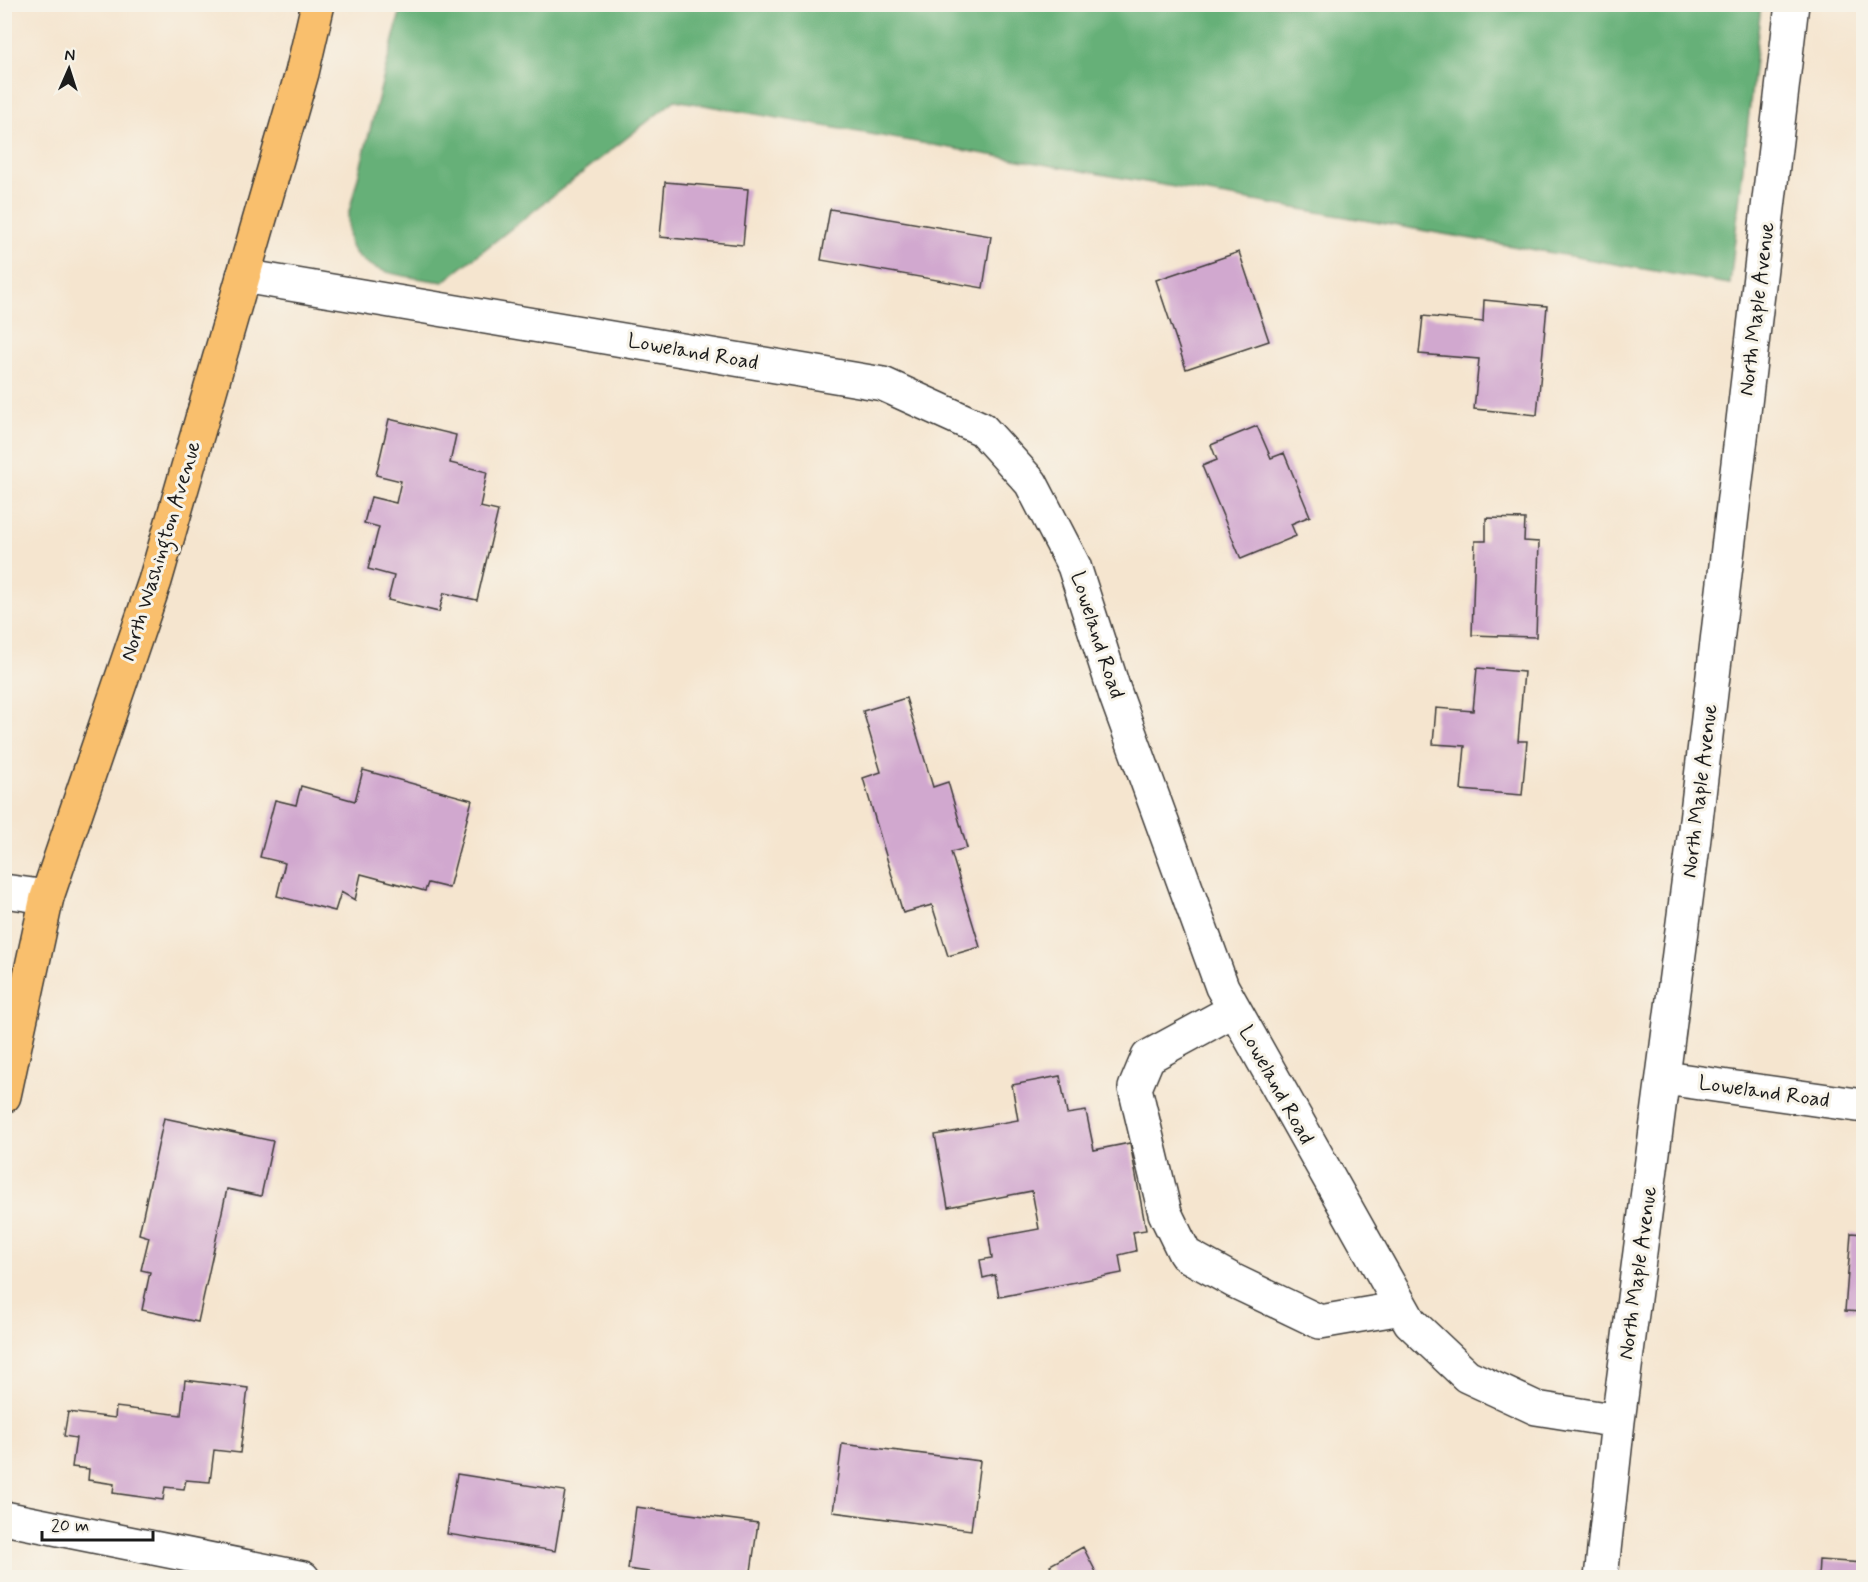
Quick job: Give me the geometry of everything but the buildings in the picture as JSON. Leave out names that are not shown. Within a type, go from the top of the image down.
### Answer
[{"type":"main road","name":"North Washington Avenue","points":[[4,1096],[46,897],[155,580],[243,276],[318,4]]},
{"type":"street","name":"North Maple Avenue","points":[[1601,1578],[1618,1421],[1665,1078],[1792,4]]},
{"type":"street","name":"Loweland Road","points":[[243,276],[883,384],[982,429],[1031,483],[1074,566],[1115,693],[1218,976],[1234,1011],[1410,1322],[1467,1376],[1536,1408],[1618,1421]]},
{"type":"street","points":[[4,891],[46,897]]},
{"type":"street","points":[[1234,1011],[1148,1057],[1135,1088],[1165,1213],[1185,1254],[1234,1281],[1320,1322],[1402,1308]]},
{"type":"street","name":"Loweland Road","points":[[1665,1078],[1863,1106]]},
{"type":"street","points":[[4,1518],[303,1578]]},
{"type":"green space","points":[[402,4],[1761,5],[1730,284],[675,100],[443,282],[405,276],[378,269],[366,263],[350,244],[348,234],[348,216]]}]
